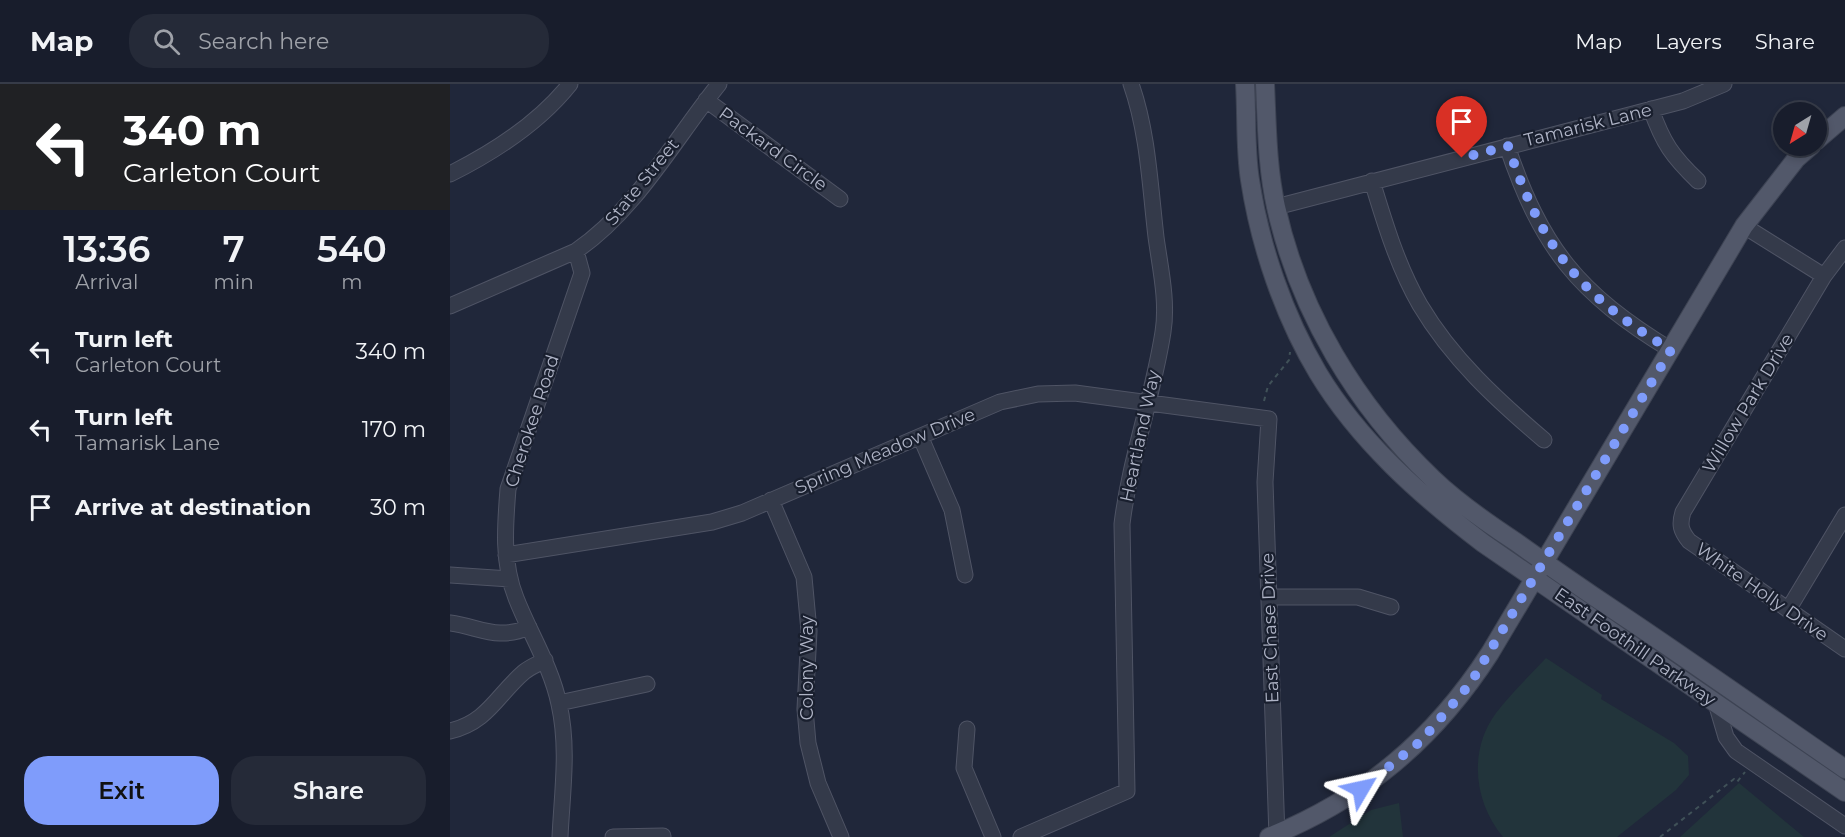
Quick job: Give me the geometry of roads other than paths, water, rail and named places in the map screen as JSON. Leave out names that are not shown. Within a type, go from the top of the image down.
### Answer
[{"type":"main road","name":"East Foothill Parkway","points":[[1265,84],[1269,166],[1276,207],[1305,297],[1342,368],[1390,434],[1433,480],[1540,571],[1716,703],[1845,792]]},
{"type":"main road","name":"East Foothill Parkway","points":[[1246,92],[1250,178],[1267,253],[1281,294],[1319,374],[1358,426],[1393,466],[1446,514],[1540,571],[1845,769]]},
{"type":"main road","points":[[1246,92],[1254,113],[1265,198],[1268,204],[1276,207]]},
{"type":"main road","points":[[1827,132],[1845,116]]},
{"type":"main road","points":[[1274,836],[1346,798],[1378,776],[1421,741],[1470,684],[1540,571],[1744,225],[1800,156]]},
{"type":"street","points":[[450,174],[488,155],[546,108],[570,84]]},
{"type":"street","name":"State Street","points":[[450,306],[576,251],[593,239],[636,194],[719,84]]},
{"type":"street","name":"Heartland Way","points":[[1022,837],[1127,791],[1122,524],[1126,488],[1148,402],[1163,330],[1163,291],[1144,138],[1139,105],[1131,84]]},
{"type":"street","name":"Tamarisk Lane","points":[[1276,207],[1683,101],[1724,84]]},
{"type":"street","name":"Packard Circle","points":[[706,100],[840,199]]},
{"type":"street","points":[[1651,109],[1660,136],[1676,159],[1698,181]]},
{"type":"street","points":[[1508,146],[1523,192],[1538,223],[1559,256],[1600,301],[1629,324],[1671,350]]},
{"type":"street","points":[[1372,182],[1394,250],[1420,305],[1459,361],[1497,400],[1544,440]]},
{"type":"street","points":[[1744,225],[1824,276]]},
{"type":"street","name":"Willow Park Drive","points":[[1682,532],[1680,522],[1683,512],[1824,276],[1845,248]]},
{"type":"street","name":"Cherokee Road","points":[[560,837],[565,737],[559,703],[545,660],[515,596],[510,579],[506,555],[505,524],[508,489],[582,273],[576,251]]},
{"type":"street","name":"Spring Meadow Drive","points":[[506,555],[712,522],[921,438],[1000,402],[1038,394],[1075,393],[1269,419]]},
{"type":"street","name":"East Chase Drive","points":[[1269,419],[1265,482],[1274,836]]},
{"type":"street","points":[[921,438],[952,510],[965,575]]},
{"type":"street","name":"Colony Way","points":[[771,500],[804,577],[809,630],[805,709],[808,743],[818,783],[842,837]]},
{"type":"street","points":[[1788,610],[1845,515]]},
{"type":"street","name":"White Holly Drive","points":[[1682,532],[1689,541],[1845,649]]},
{"type":"street","points":[[450,575],[510,579]]},
{"type":"street","points":[[1269,597],[1358,597],[1391,607]]},
{"type":"street","points":[[450,623],[500,634],[516,633],[529,627]]},
{"type":"street","points":[[450,731],[465,728],[476,721],[525,671],[545,660]]},
{"type":"street","points":[[559,703],[647,684]]},
{"type":"street","points":[[1716,703],[1729,742],[1742,755],[1845,826]]},
{"type":"street","points":[[967,729],[964,768],[993,837]]},
{"type":"street","points":[[1729,742],[1744,744],[1845,814]]},
{"type":"street","points":[[613,837],[663,836]]}]
